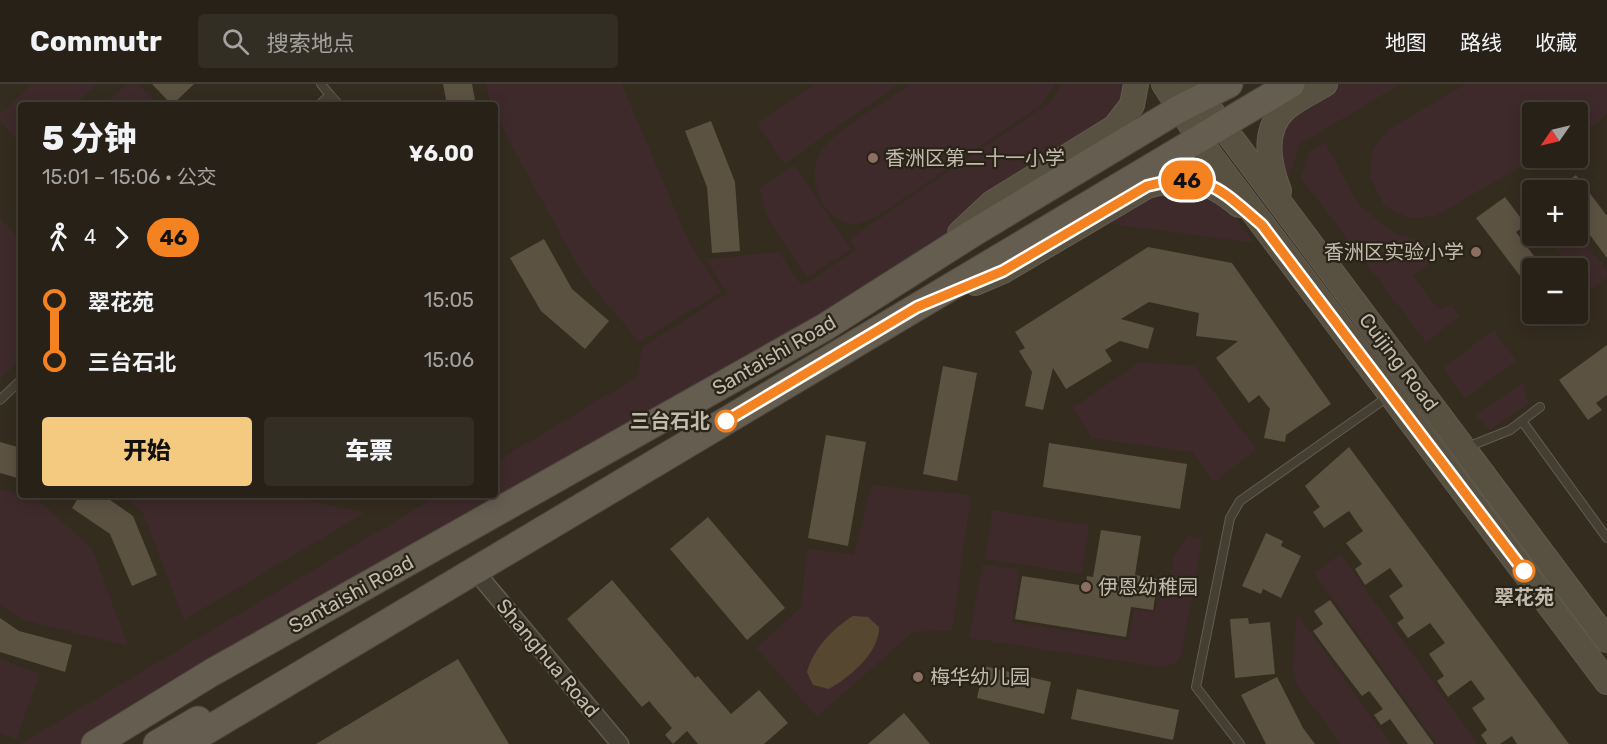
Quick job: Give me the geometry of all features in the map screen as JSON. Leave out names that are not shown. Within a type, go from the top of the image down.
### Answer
[{"type":"main road","points":[[934,258],[992,203],[1115,127],[1132,105],[1136,84]]},
{"type":"main road","name":"Cuijing Road","points":[[1164,84],[1191,98],[1262,225],[1607,682]]},
{"type":"main road","name":"Santaishi Road","points":[[96,744],[278,635],[825,327],[1191,98],[1229,84]]},
{"type":"main road","name":"Santaishi Road","points":[[184,744],[1291,84]]},
{"type":"main road","points":[[1289,216],[1270,168],[1269,135],[1284,110],[1325,84]]},
{"type":"main road","name":"Cuijing Road","points":[[1211,132],[1289,216],[1607,640]]},
{"type":"main road","points":[[917,307],[1003,271],[1147,186],[1169,180],[1194,180],[1218,187],[1262,225]]},
{"type":"main road","points":[[157,744],[226,693],[278,635]]},
{"type":"main road","points":[[124,744],[226,693],[302,675]]},
{"type":"street","name":"Shanghua Road","points":[[476,572],[620,744]]},
{"type":"lane","points":[[321,84],[336,102]]},
{"type":"lane","points":[[322,102],[330,95]]},
{"type":"lane","points":[[0,400],[18,383]]},
{"type":"lane","points":[[1240,744],[1196,687],[1230,518],[1240,501],[1391,393]]},
{"type":"lane","points":[[1463,449],[1510,430],[1540,407]]},
{"type":"lane","points":[[1522,421],[1607,538]]},
{"type":"shaded area","points":[[32,84],[97,84],[77,102],[18,102],[18,141],[0,121],[0,113]]},
{"type":"shaded area","points":[[126,84],[139,84],[156,102],[106,102]]},
{"type":"shaded area","points":[[486,84],[622,84],[687,238],[721,292],[639,342],[583,275],[498,120],[498,102],[489,102]]},
{"type":"shaded area","points":[[815,84],[899,84],[784,164],[757,124]]},
{"type":"shaded area","points":[[910,84],[1056,84],[1041,105],[879,215],[856,224],[842,221],[832,215],[819,196],[816,184],[816,161],[828,142],[838,133]]},
{"type":"shaded area","points":[[1061,84],[1136,84],[1134,97],[934,258],[92,744],[20,744],[434,498],[498,498],[498,460],[637,377],[642,347],[727,293],[706,259],[779,252],[802,286],[856,250],[849,239],[1052,101]]},
{"type":"shaded area","points":[[1336,84],[1401,84],[1300,144],[1289,179],[1277,143],[1292,113]]},
{"type":"shaded area","points":[[1466,84],[1607,84],[1607,113],[1600,121],[1588,128],[1588,102],[1522,102],[1522,166],[1435,216],[1409,218],[1384,206],[1371,179],[1371,159],[1374,148],[1389,129]]},
{"type":"shaded area","points":[[1325,142],[1358,204],[1395,234],[1422,240],[1436,258],[1413,276],[1440,311],[1451,304],[1460,316],[1426,342],[1301,178],[1309,151]]},
{"type":"shaded area","points":[[794,165],[851,249],[807,278],[765,212],[760,188]]},
{"type":"shaded area","points":[[1169,188],[1219,197],[1255,243],[1112,224],[1120,210]]},
{"type":"shaded area","points":[[0,218],[18,237],[18,361],[0,379]]},
{"type":"shaded area","points":[[1588,245],[1607,271],[1607,278],[1589,291],[1588,258],[1564,258],[1554,246]]},
{"type":"shaded area","points":[[1494,330],[1516,361],[1465,398],[1443,367]]},
{"type":"shaded area","points":[[1140,362],[1195,366],[1256,450],[1214,482],[1192,452],[1092,438],[1072,408]]},
{"type":"shaded area","points":[[1523,383],[1528,404],[1490,430],[1475,415]]},
{"type":"shaded area","points":[[871,485],[971,495],[952,631],[913,632],[817,717],[756,648],[801,607],[807,548],[854,555]]},
{"type":"shaded area","points":[[0,489],[18,494],[18,498],[37,499],[92,548],[128,646],[26,621],[0,605]]},
{"type":"shaded area","points":[[123,498],[298,498],[365,513],[184,620],[142,511]]},
{"type":"shaded area","points":[[992,510],[1089,525],[1082,574],[985,559]]},
{"type":"shaded area","points":[[1188,535],[1203,538],[1181,656],[1177,663],[1161,667],[969,638],[982,565],[1020,569],[1012,622],[1128,640],[1134,609],[1155,612],[1160,585],[1169,581],[1174,555]]},
{"type":"shaded area","points":[[1340,554],[1478,744],[1437,744],[1314,573]]},
{"type":"shaded area","points":[[1297,614],[1391,744],[1341,744],[1295,682],[1292,670]]},
{"type":"shaded area","points":[[853,616],[868,617],[879,627],[874,646],[862,664],[829,689],[813,685],[807,672],[814,655],[831,633]]},
{"type":"shaded area","points":[[0,659],[40,674],[16,739],[0,733]]},
{"type":"building","points":[[152,84],[194,84],[175,102],[169,102]]},
{"type":"building","points":[[443,84],[472,84],[475,102],[446,102]]},
{"type":"building","points":[[711,121],[735,182],[740,251],[712,253],[707,187],[685,131]]},
{"type":"building","points":[[1576,175],[1580,180],[1569,180]]},
{"type":"building","points":[[1588,191],[1607,216],[1607,258],[1588,232]]},
{"type":"building","points":[[1505,197],[1522,220],[1522,228],[1516,232],[1522,240],[1522,246],[1526,246],[1536,258],[1522,258],[1522,279],[1476,218]]},
{"type":"building","points":[[544,239],[572,289],[609,321],[585,349],[541,311],[510,258]]},
{"type":"building","points":[[1148,247],[1232,263],[1331,404],[1286,435],[1285,442],[1264,438],[1270,409],[1259,395],[1249,403],[1216,358],[1238,341],[1196,336],[1199,313],[1149,302],[1121,319],[1154,328],[1148,349],[1120,341],[1105,350],[1112,361],[1066,389],[1053,368],[1043,410],[1025,406],[1032,372],[1019,351],[1025,348],[1015,332]]},
{"type":"building","points":[[1607,345],[1607,395],[1596,403],[1602,410],[1588,420],[1559,380]]},
{"type":"building","points":[[943,366],[977,373],[957,481],[923,474]]},
{"type":"building","points":[[826,435],[866,442],[848,546],[808,538]]},
{"type":"building","points":[[0,442],[18,447],[18,478],[0,473]]},
{"type":"building","points":[[1049,443],[1187,464],[1180,509],[1043,487]]},
{"type":"building","points":[[1349,447],[1569,744],[1517,744],[1512,736],[1500,744],[1487,744],[1481,735],[1487,730],[1472,708],[1485,699],[1471,680],[1448,697],[1437,681],[1444,676],[1429,654],[1445,643],[1430,623],[1408,638],[1397,623],[1404,618],[1389,596],[1403,586],[1390,568],[1365,585],[1355,569],[1362,564],[1346,543],[1363,531],[1349,511],[1324,528],[1313,512],[1320,507],[1305,486]]},
{"type":"building","points":[[78,498],[107,498],[133,516],[157,575],[132,586],[110,534],[72,508]]},
{"type":"building","points":[[708,517],[785,608],[747,640],[670,549]]},
{"type":"building","points":[[1101,530],[1141,536],[1135,575],[1158,579],[1153,610],[1131,607],[1126,637],[1015,619],[1022,576],[1086,586],[1087,576],[1093,577]]},
{"type":"building","points":[[1266,533],[1283,541],[1281,546],[1301,556],[1281,598],[1263,589],[1261,594],[1242,586]]},
{"type":"building","points":[[612,580],[695,678],[698,676],[731,714],[759,690],[788,723],[764,744],[698,744],[687,731],[673,744],[665,735],[672,728],[649,701],[642,707],[567,619]]},
{"type":"building","points":[[1330,600],[1434,744],[1408,744],[1390,719],[1381,725],[1374,715],[1383,709],[1369,691],[1362,696],[1313,631],[1323,624],[1314,611]]},
{"type":"building","points":[[0,618],[19,631],[72,645],[65,672],[0,652]]},
{"type":"building","points":[[1248,618],[1249,624],[1270,622],[1275,674],[1235,678],[1230,619]]},
{"type":"building","points":[[458,659],[509,744],[316,744]]},
{"type":"building","points":[[984,666],[1051,682],[1044,714],[977,698]]},
{"type":"building","points":[[1277,677],[1303,728],[1315,744],[1266,744],[1241,695]]},
{"type":"building","points":[[1077,689],[1179,710],[1173,740],[1071,719]]},
{"type":"building","points":[[904,713],[930,744],[868,744]]},
{"type":"bus line","name":"46","points":[[726,421],[917,307],[1003,271],[1147,186],[1169,180],[1194,180],[1218,187],[1262,225],[1524,571]]},
{"type":"place","name":"香洲区第二十一小学","points":[[873,158]]},
{"type":"place","name":"香洲区实验小学","points":[[1476,252]]},
{"type":"place","name":"三台石北","points":[[726,421]]},
{"type":"place","name":"翠花苑","points":[[1524,571]]},
{"type":"place","name":"伊恩幼稚园","points":[[1086,587]]},
{"type":"place","name":"梅华幼儿园","points":[[918,677]]}]
